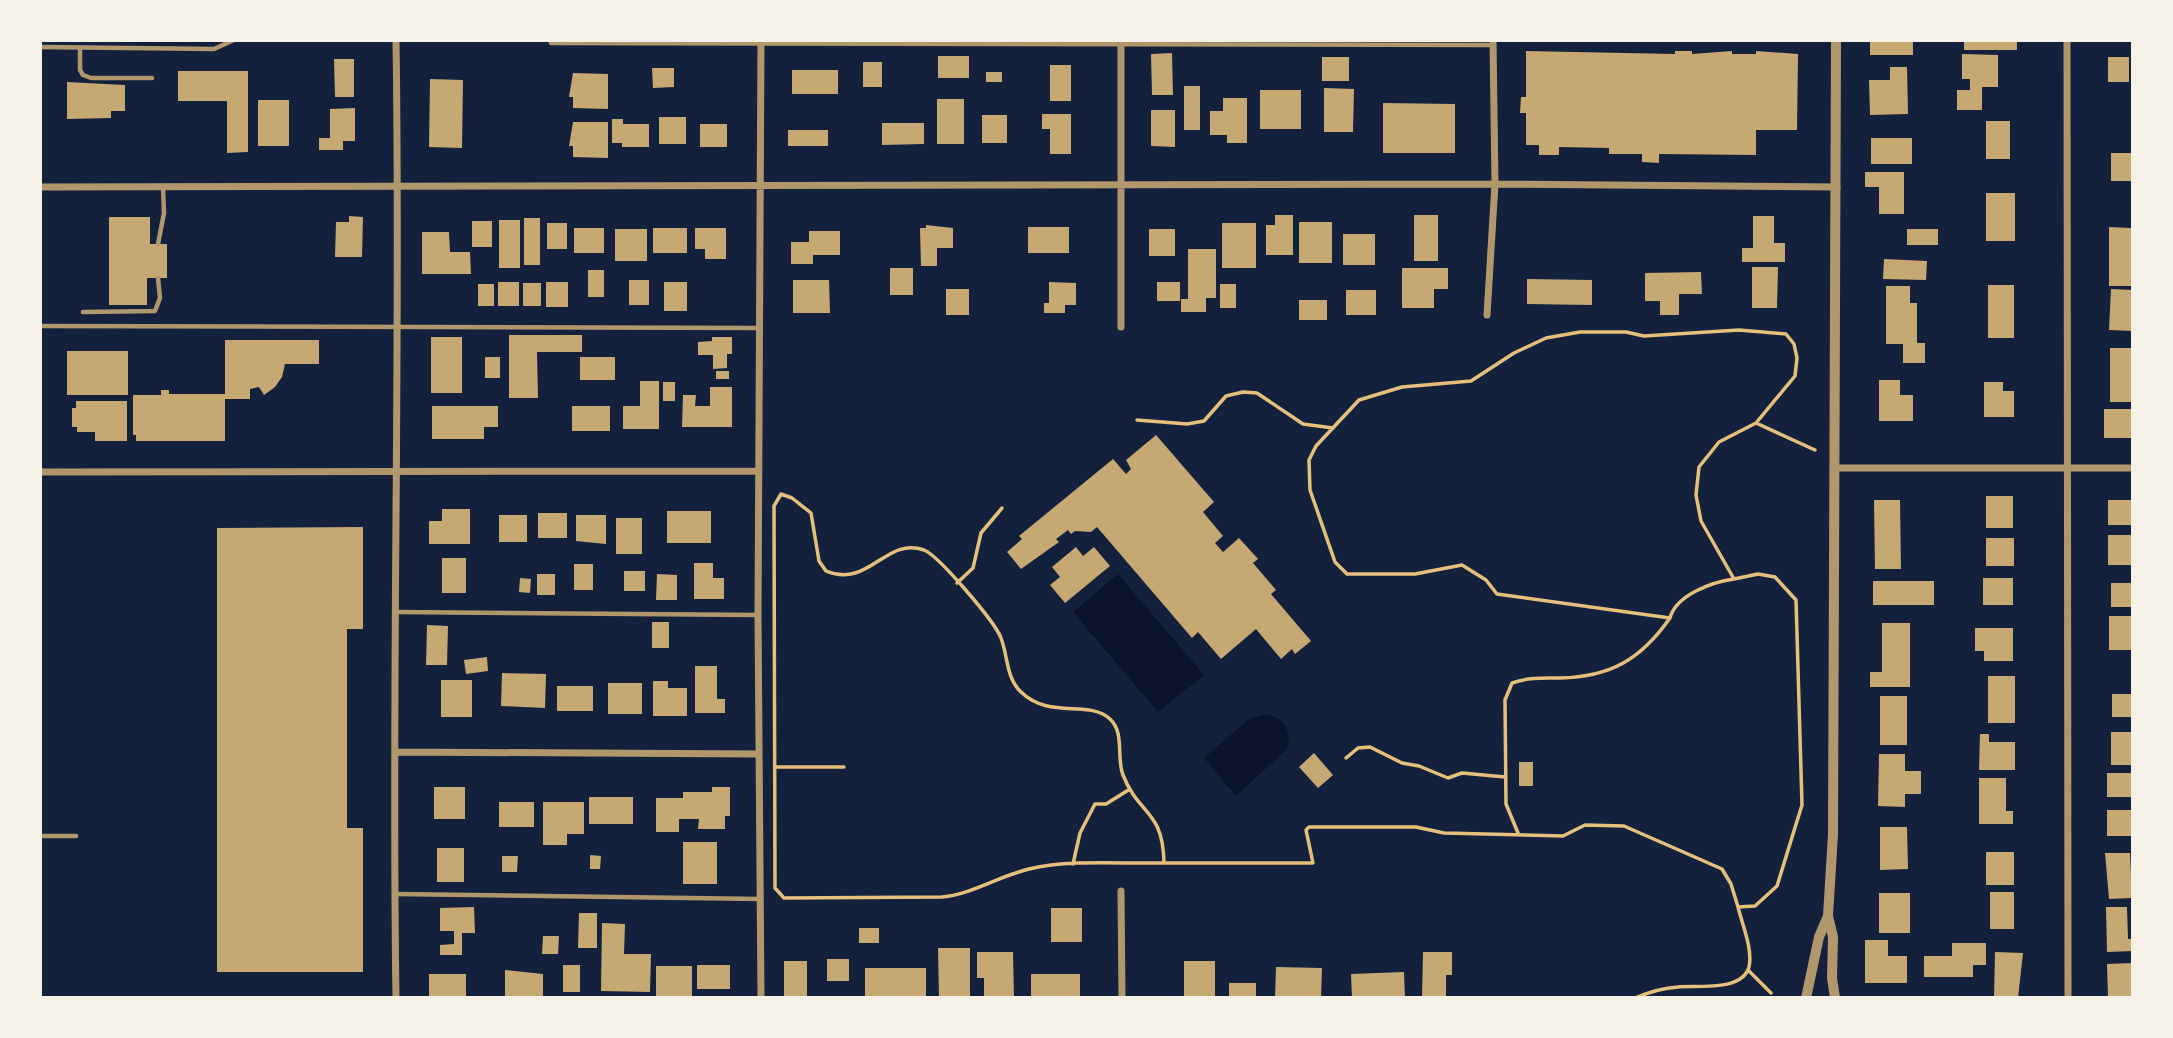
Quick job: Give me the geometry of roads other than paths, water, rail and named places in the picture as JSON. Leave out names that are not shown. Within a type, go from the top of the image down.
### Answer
[{"type":"street","points":[[396,40],[399,329],[394,611],[396,998]]},
{"type":"street","points":[[1835,998],[1832,978],[1833,937],[1828,916],[1833,821],[1836,40]]},
{"type":"street","points":[[2067,40],[2067,998]]},
{"type":"street","points":[[761,998],[758,615],[762,43]]},
{"type":"street","points":[[1121,43],[1121,327]]},
{"type":"street","points":[[1486,316],[1495,184],[1493,43]]},
{"type":"street","points":[[40,187],[1120,187],[1495,184],[1837,187]]},
{"type":"street","points":[[1834,468],[2133,468]]},
{"type":"street","points":[[40,472],[759,471]]},
{"type":"street","points":[[395,752],[758,754]]},
{"type":"street","points":[[1121,891],[1122,998]]},
{"type":"street","points":[[1806,998],[1819,937],[1828,916]]},
{"type":"lane","points":[[40,47],[214,49],[234,40]]},
{"type":"lane","points":[[551,43],[1493,43]]},
{"type":"lane","points":[[80,48],[80,69],[83,75],[92,78],[152,78]]},
{"type":"lane","points":[[158,244],[164,212],[163,187]]},
{"type":"lane","points":[[83,312],[155,311],[160,298],[159,278]]},
{"type":"lane","points":[[40,326],[761,328]]},
{"type":"lane","points":[[394,611],[758,615]]},
{"type":"lane","points":[[40,836],[76,836]]},
{"type":"lane","points":[[394,894],[761,899]]},
{"type":"water","points":[[1118,574],[1204,675],[1158,712],[1073,612]]},
{"type":"water","points":[[1265,714],[1277,718],[1285,726],[1288,736],[1287,749],[1236,796],[1204,758],[1249,719]]}]
